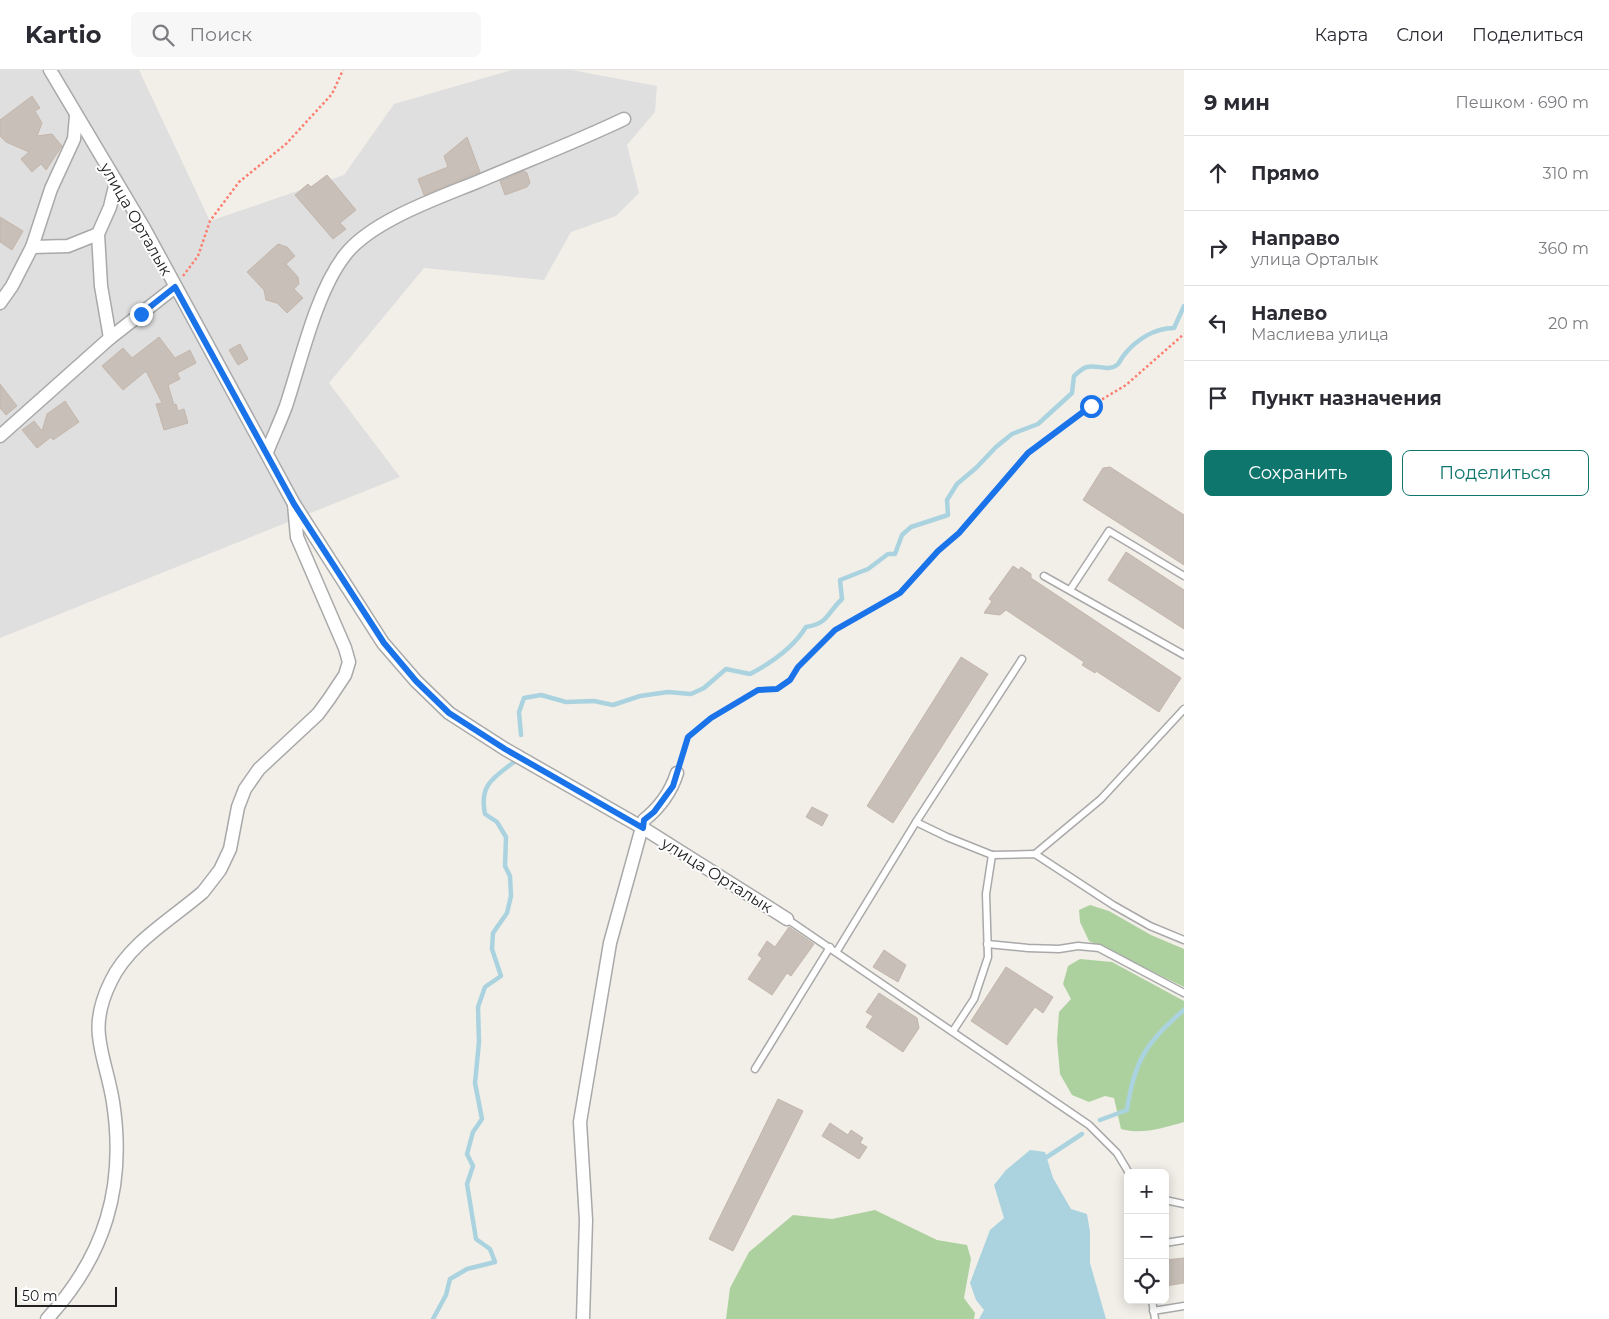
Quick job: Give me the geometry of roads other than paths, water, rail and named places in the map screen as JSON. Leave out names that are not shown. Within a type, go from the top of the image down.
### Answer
[{"type":"street","name":"улица Орталык","points":[[50,70],[116,182],[267,452],[294,504],[384,643],[433,699],[449,713],[505,749],[643,828],[787,919]]},
{"type":"street","points":[[0,303],[12,286],[32,247],[51,189],[74,139],[76,116]]},
{"type":"street","points":[[267,452],[285,407],[309,332],[329,283],[346,254],[358,241],[404,213],[576,142],[624,119]]},
{"type":"street","points":[[110,338],[101,286],[98,234],[110,207],[116,182]]},
{"type":"street","points":[[32,247],[68,246],[98,234]]},
{"type":"street","points":[[0,436],[110,338],[175,287]]},
{"type":"street","points":[[47,1319],[70,1290],[99,1244],[111,1207],[116,1177],[115,1120],[113,1101],[98,1037],[101,1004],[110,982],[123,961],[197,897],[214,879],[230,849],[238,806],[245,789],[259,769],[318,714],[338,688],[349,662],[346,648],[296,536],[294,504]]},
{"type":"street","points":[[583,1319],[586,1220],[580,1122],[610,943],[644,820],[654,812],[673,786],[677,773]]},
{"type":"lane","points":[[1070,590],[1109,531],[1184,576]]},
{"type":"lane","points":[[1044,576],[1184,655]]},
{"type":"lane","points":[[837,952],[916,822],[1022,659]]},
{"type":"lane","points":[[1035,854],[1101,799],[1184,709]]},
{"type":"lane","points":[[916,822],[947,838],[992,855],[1035,854],[1113,905],[1150,926],[1184,940]]},
{"type":"lane","points":[[953,1031],[967,1012],[982,978],[988,957],[986,894],[992,855]]},
{"type":"lane","points":[[787,919],[1088,1125],[1117,1153],[1127,1169]]},
{"type":"lane","points":[[987,944],[1044,948],[1078,946],[1099,948],[1184,994]]},
{"type":"lane","points":[[755,1069],[830,947]]},
{"type":"lane","points":[[1169,1201],[1184,1204]]},
{"type":"lane","points":[[1169,1242],[1184,1240]]},
{"type":"lane","points":[[1152,1304],[1155,1319]]},
{"type":"lane","points":[[1153,1311],[1184,1306]]},
{"type":"water","points":[[1030,1150],[1045,1152],[1053,1178],[1071,1209],[1087,1214],[1090,1232],[1090,1263],[1106,1319],[979,1319],[984,1310],[976,1300],[970,1283],[990,1230],[1004,1218],[994,1185],[1006,1170]]},
{"type":"waterway","points":[[521,735],[519,712],[524,698],[541,695],[566,702],[594,701],[613,705],[640,696],[668,692],[691,694],[704,688],[726,669],[750,674],[766,665],[795,642],[806,627],[819,623],[827,617],[842,599],[840,580],[868,569],[888,554],[895,554],[902,535],[911,527],[948,515],[947,500],[957,484],[1012,434],[1038,424],[1072,393],[1074,376],[1082,369],[1095,366],[1114,367],[1129,350],[1146,336],[1159,330],[1174,328],[1184,306]]},
{"type":"waterway","points":[[433,1319],[446,1295],[450,1279],[467,1269],[495,1262],[490,1249],[476,1239],[467,1184],[473,1166],[467,1154],[473,1132],[482,1119],[475,1083],[479,1042],[478,1007],[485,987],[501,976],[492,949],[493,933],[507,913],[511,896],[510,876],[505,866],[506,837],[497,822],[485,814],[484,796],[489,783],[514,762]]},
{"type":"waterway","points":[[1100,1120],[1127,1110],[1134,1078],[1144,1053],[1160,1032],[1184,1010]]},
{"type":"waterway","points":[[1047,1157],[1082,1134]]}]
